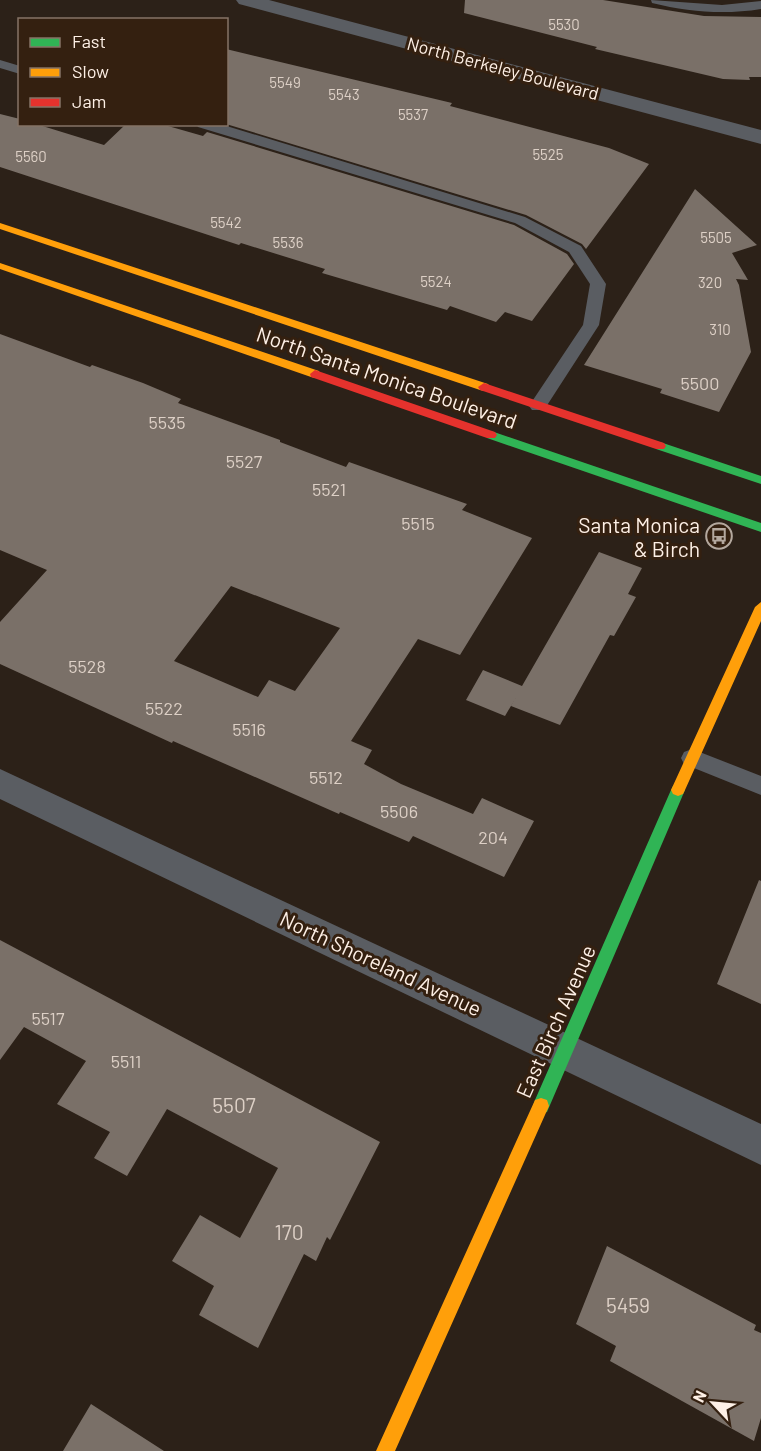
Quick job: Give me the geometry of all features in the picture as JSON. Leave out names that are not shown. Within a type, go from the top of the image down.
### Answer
[{"type":"street","name":"North Berkeley Boulevard","points":[[246,0],[761,137]]},
{"type":"street","name":"North Santa Monica Boulevard","points":[[0,226],[761,480]]},
{"type":"street","name":"North Santa Monica Boulevard","points":[[0,266],[761,528]]},
{"type":"street","name":"East Birch Avenue","points":[[385,1451],[566,1052],[692,758],[761,607]]},
{"type":"street","name":"North Shoreland Avenue","points":[[0,783],[761,1145]]},
{"type":"lane","points":[[657,0],[695,7],[740,9],[761,5]]},
{"type":"lane","points":[[0,64],[18,68]]},
{"type":"lane","points":[[210,126],[520,220],[575,249],[598,284],[591,325],[538,406]]},
{"type":"lane","points":[[692,758],[761,786]]},
{"type":"building","points":[[465,0],[603,0],[704,16],[761,17],[761,77],[749,77],[750,80],[723,79],[595,49],[597,47],[464,13]]},
{"type":"building","points":[[228,49],[452,103],[450,106],[609,148],[649,164],[586,249],[582,244],[526,215],[228,125]]},
{"type":"building","points":[[0,114],[18,118],[18,126],[42,126],[104,145],[124,126],[168,126],[203,136],[207,132],[514,225],[567,254],[574,264],[532,321],[505,312],[496,322],[450,306],[447,310],[322,273],[325,269],[241,243],[239,245],[0,167]]},
{"type":"building","points":[[695,189],[757,245],[732,253],[748,280],[736,279],[751,352],[719,412],[660,393],[662,389],[584,365]]},
{"type":"building","points":[[0,334],[90,367],[92,365],[143,383],[181,399],[178,403],[346,467],[349,462],[467,504],[462,510],[532,538],[460,655],[418,639],[351,741],[372,750],[364,764],[401,784],[473,814],[482,798],[534,821],[504,877],[413,836],[409,842],[340,812],[339,814],[173,741],[172,743],[0,664],[0,622],[47,570],[0,550]],"holes":[[[231,586],[340,628],[295,691],[269,680],[258,697],[174,661]]]},
{"type":"building","points":[[599,552],[642,568],[628,594],[636,597],[614,636],[610,635],[560,725],[511,706],[518,694],[505,716],[466,700],[483,670],[522,686]]},
{"type":"building","points":[[759,880],[761,881],[761,1004],[717,984]]},
{"type":"building","points":[[0,940],[380,1142],[330,1240],[327,1237],[316,1261],[304,1254],[258,1348],[199,1315],[214,1286],[172,1261],[200,1215],[240,1238],[278,1168],[167,1109],[127,1176],[94,1158],[110,1132],[57,1104],[86,1061],[24,1027],[0,1060]]},
{"type":"building","points":[[607,1246],[756,1325],[754,1330],[761,1333],[761,1418],[754,1441],[610,1361],[616,1346],[576,1324]]},
{"type":"building","points":[[91,1404],[164,1451],[63,1451]]},
{"type":"traffic: fast","points":[[491,435],[761,528]]},
{"type":"traffic: fast","points":[[660,446],[761,480]]},
{"type":"traffic: fast","points":[[541,1106],[678,790]]},
{"type":"traffic: slow","points":[[0,226],[484,387]]},
{"type":"traffic: slow","points":[[0,266],[315,374]]},
{"type":"traffic: slow","points":[[678,790],[761,607]]},
{"type":"traffic: slow","points":[[385,1451],[541,1106]]},
{"type":"traffic: jam","points":[[315,374],[491,435]]},
{"type":"traffic: jam","points":[[484,387],[660,446]]},
{"type":"place","name":"Santa Monica & Birch","points":[[719,536]]}]
